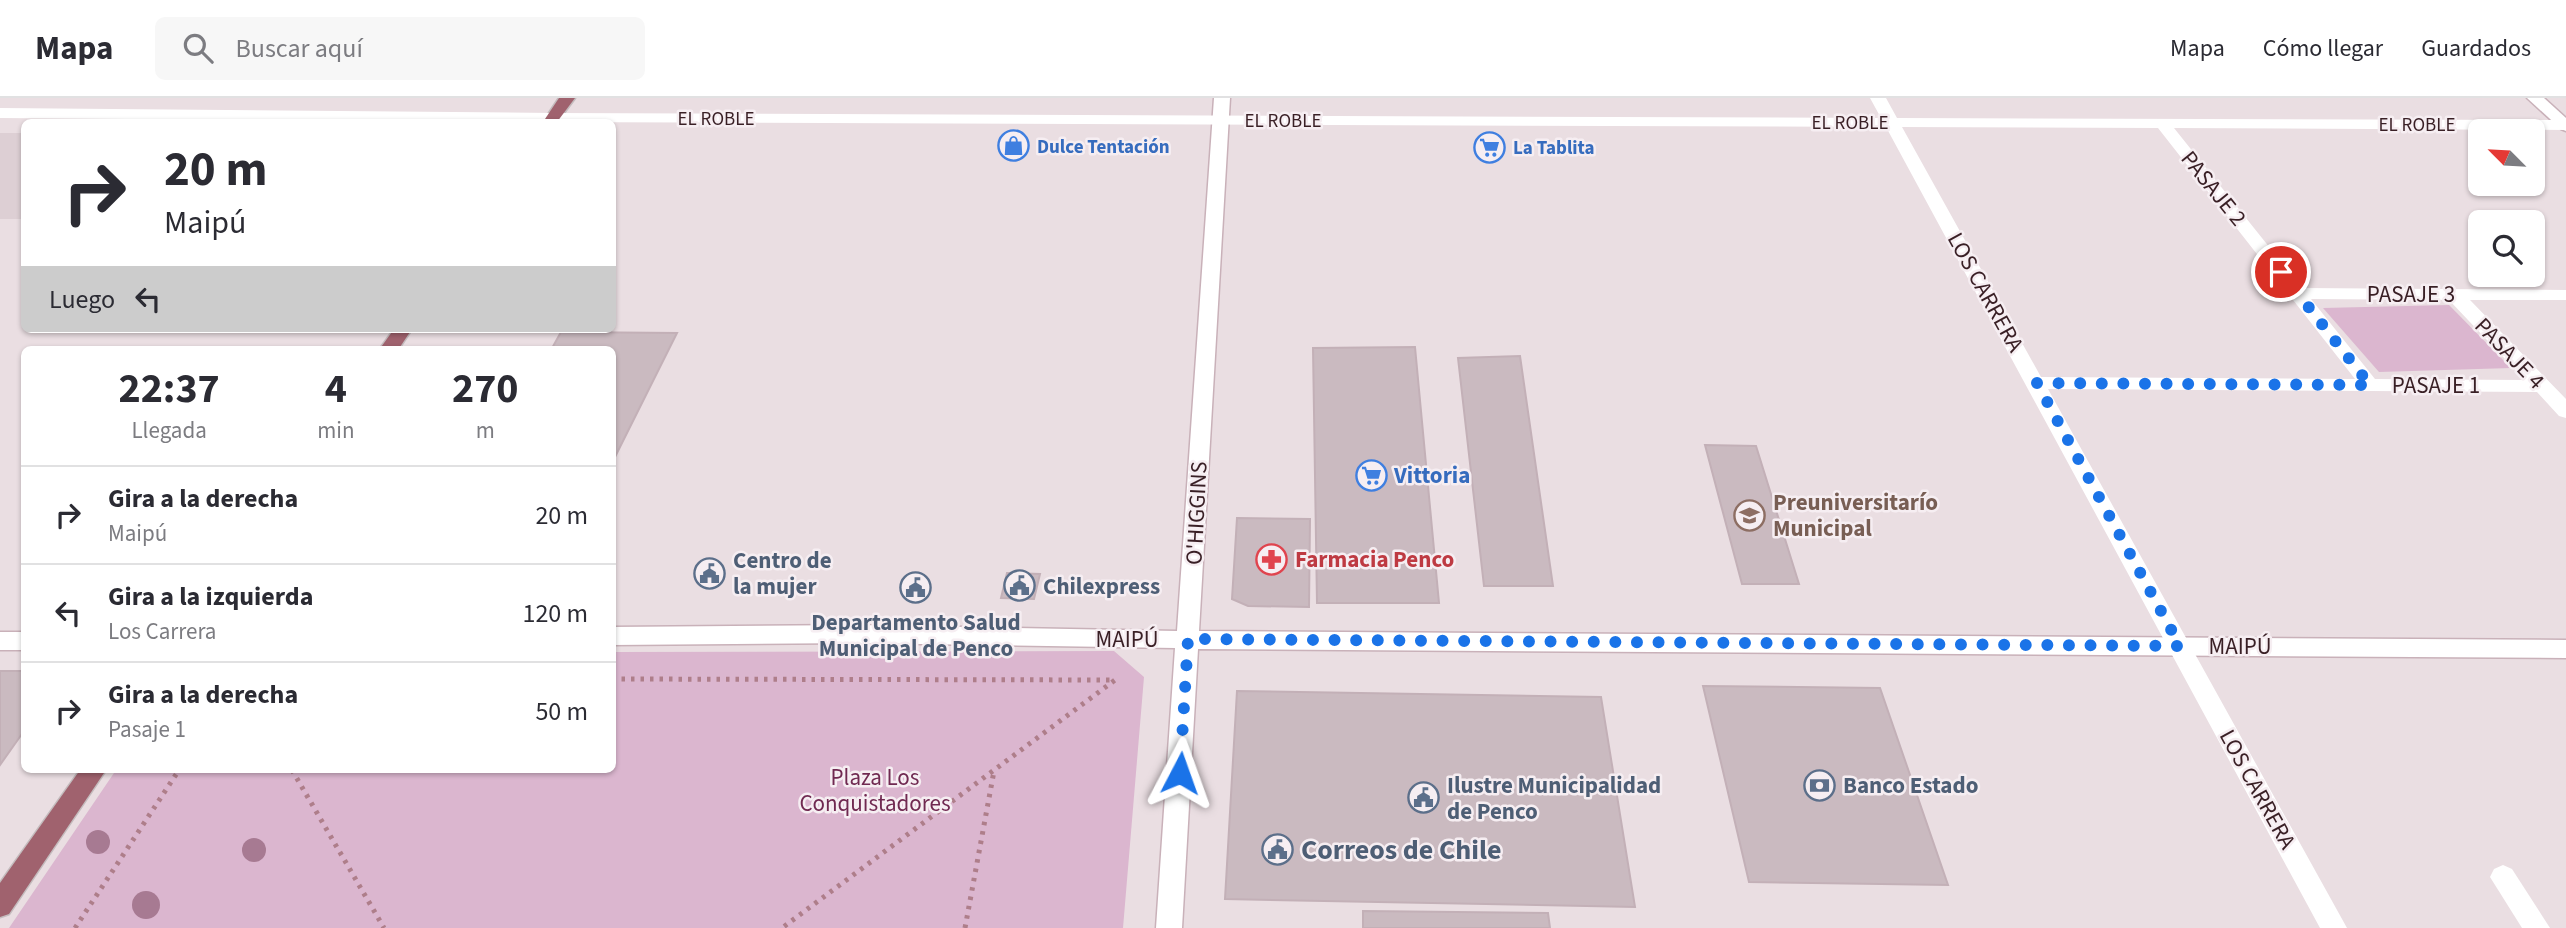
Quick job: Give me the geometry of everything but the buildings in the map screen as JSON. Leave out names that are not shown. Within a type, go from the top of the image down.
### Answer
[{"type":"main road","points":[[552,119],[567,98]]},
{"type":"main road","points":[[0,905],[92,773]]},
{"type":"street","name":"O'HIGGINS","points":[[1169,928],[1222,98]]},
{"type":"street","name":"LOS CARRERA","points":[[1878,98],[2037,383],[2334,928]]},
{"type":"street","points":[[2535,98],[2566,125]]},
{"type":"street","name":"EL ROBLE","points":[[0,113],[472,119]]},
{"type":"street","name":"EL ROBLE","points":[[616,120],[2566,125]]},
{"type":"street","name":"PASAJE 2","points":[[2162,124],[2370,385]]},
{"type":"street","name":"PASAJE 3","points":[[2298,293],[2566,295]]},
{"type":"street","name":"PASAJE 4","points":[[2454,294],[2566,411]]},
{"type":"street","name":"PASAJE 1","points":[[2037,383],[2542,386]]},
{"type":"street","name":"MAIPÚ","points":[[616,636],[858,634],[1188,639],[2566,649]]},
{"type":"street","points":[[0,641],[21,641]]},
{"type":"street","points":[[2503,877],[2537,928]]},
{"type":"path","points":[[616,680],[1115,680],[782,928]]},
{"type":"path","points":[[965,928],[995,770]]},
{"type":"path","points":[[75,928],[177,773]]},
{"type":"path","points":[[294,773],[384,928]]},
{"type":"shaded area","points":[[0,133],[21,133],[21,219],[0,219]]},
{"type":"green space","points":[[2449,305],[2511,368],[2379,372],[2323,308]]},
{"type":"green space","name":"Plaza Los Conquistadores","points":[[1114,651],[1144,677],[1123,928],[9,928],[114,773],[616,773],[616,652]]},
{"type":"place","name":"Dulce Tentación","points":[[1014,146]]},
{"type":"place","name":"La Tablita","points":[[1490,147]]},
{"type":"place","name":"Vittoria","points":[[1371,475]]},
{"type":"place","name":"Preuniversitarío Municipal","points":[[1750,515]]},
{"type":"place","name":"Farmacia Penco","points":[[1272,559]]},
{"type":"place","name":"Centro de la mujer","points":[[710,573]]},
{"type":"place","name":"Chilexpress","points":[[1020,586]]},
{"type":"place","name":"Departamento Salud Municipal de Penco","points":[[916,588]]},
{"type":"place","name":"Banco Estado","points":[[1820,785]]},
{"type":"place","name":"Ilustre Municipalidad de Penco","points":[[1424,798]]},
{"type":"place","name":"Correos de Chile","points":[[1278,849]]},
{"type":"route","points":[[1180,773],[1188,639],[2180,646],[2037,383],[2370,385],[2281,272]]}]
